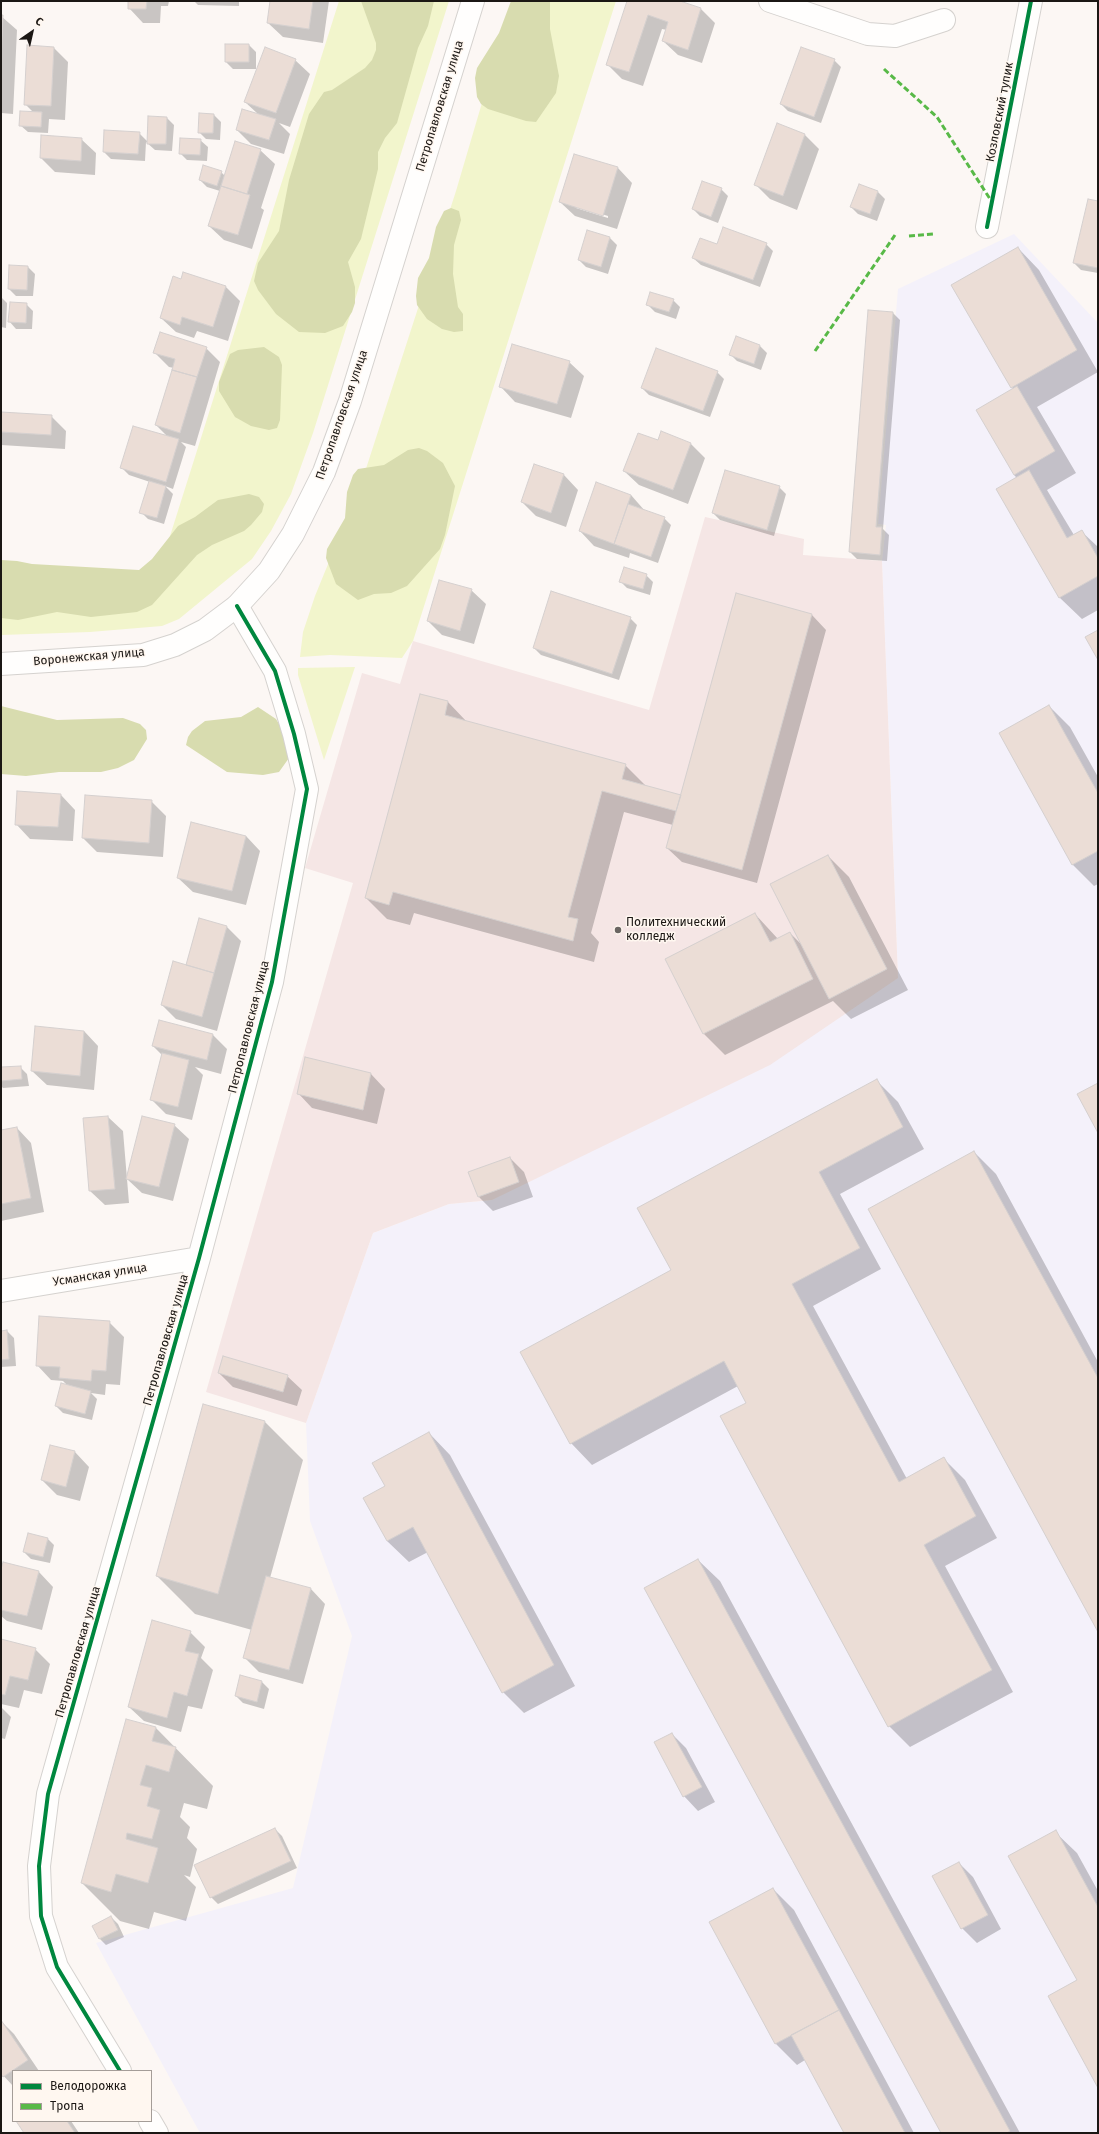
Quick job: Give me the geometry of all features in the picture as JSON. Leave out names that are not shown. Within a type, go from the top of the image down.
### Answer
[{"type":"street","name":"Петропавловская улица","points":[[119,2070],[57,1966],[40,1916],[38,1866],[48,1794],[199,1258],[272,982],[307,789],[294,734],[274,671],[237,606],[269,571],[293,534],[324,472],[350,401],[472,1]]},
{"type":"street","points":[[770,1],[868,34],[895,36],[944,20]]},
{"type":"street","name":"Козловский тупик","points":[[987,228],[1031,1]]},
{"type":"street","name":"Воронежская улица","points":[[1,664],[143,655],[181,642],[205,630],[237,606]]},
{"type":"street","name":"Усманская улица","points":[[1,1291],[199,1258]]},
{"type":"street","points":[[151,2122],[157,2133]]},
{"type":"shaded area","points":[[1014,234],[1098,323],[1098,2133],[200,2133],[96,1943],[293,1888],[352,1636],[310,1521],[306,1423],[373,1233],[449,1204],[492,1200],[898,978],[882,561],[886,525],[878,524],[898,289]]},
{"type":"shaded area","name":"Политехнический колледж","points":[[705,517],[804,539],[803,555],[882,561],[898,978],[770,1065],[492,1200],[449,1204],[373,1233],[306,1423],[206,1392],[353,883],[305,868],[362,673],[400,684],[413,641],[649,710]]},
{"type":"green space","points":[[339,1],[449,1],[313,433],[291,494],[271,531],[252,559],[179,619],[162,626],[90,632],[1,635],[1,581],[158,574]]},
{"type":"green space","points":[[361,1],[434,1],[428,26],[418,48],[397,123],[385,138],[378,152],[378,169],[361,239],[348,262],[355,287],[355,303],[352,312],[343,326],[325,333],[299,332],[276,314],[258,290],[254,281],[258,263],[279,231],[289,180],[309,114],[324,92],[332,90],[365,68],[372,60],[376,50],[376,43]]},
{"type":"green space","points":[[511,1],[550,1],[550,29],[559,76],[556,93],[536,122],[526,121],[488,109],[481,104],[477,97],[475,78],[477,68],[499,33]]},
{"type":"green space","points":[[512,1],[616,1],[413,641],[402,658],[330,655],[300,657],[303,632],[315,596],[362,481],[456,191]]},
{"type":"green space","points":[[451,208],[459,211],[461,220],[454,245],[453,274],[458,307],[463,314],[463,331],[454,332],[442,329],[427,319],[417,305],[416,296],[418,278],[429,258],[436,227],[444,211]]},
{"type":"green space","points":[[264,347],[279,357],[282,365],[280,420],[277,428],[269,430],[251,426],[235,417],[219,391],[219,382],[230,354],[238,350]]},
{"type":"green space","points":[[419,448],[427,451],[443,463],[455,486],[445,535],[440,549],[407,586],[391,593],[374,594],[358,600],[336,584],[326,558],[327,549],[345,518],[347,492],[353,475],[358,469],[384,465],[408,450]]},
{"type":"green space","points":[[249,494],[259,497],[264,504],[262,512],[251,525],[244,531],[212,545],[197,555],[152,605],[137,612],[91,617],[57,612],[18,620],[1,618],[1,560],[32,564],[139,570],[152,559],[178,526],[195,517],[218,500]]},
{"type":"green space","points":[[355,667],[324,760],[298,675],[298,668]]},
{"type":"green space","points":[[1,706],[57,720],[123,718],[140,724],[146,730],[147,739],[134,760],[118,768],[101,772],[59,772],[26,776],[1,774]]},
{"type":"green space","points":[[258,707],[276,719],[285,734],[289,758],[279,772],[263,775],[227,772],[186,745],[188,737],[192,731],[205,721],[241,717]]},
{"type":"building","points":[[128,1],[147,1],[146,9],[128,9]]},
{"type":"building","points":[[270,1],[313,1],[309,29],[267,23]]},
{"type":"building","points":[[627,1],[680,1],[701,8],[688,50],[662,41],[668,22],[648,15],[629,72],[606,65]]},
{"type":"building","points":[[1,15],[3,15],[1,59]]},
{"type":"building","points":[[225,44],[249,44],[249,62],[225,62]]},
{"type":"building","points":[[27,45],[54,47],[51,106],[24,105]]},
{"type":"building","points":[[265,47],[296,59],[276,113],[244,102]]},
{"type":"building","points":[[801,47],[835,59],[814,117],[780,104]]},
{"type":"building","points":[[242,109],[276,119],[269,140],[236,130]]},
{"type":"building","points":[[20,111],[42,112],[41,127],[19,126]]},
{"type":"building","points":[[199,113],[214,114],[213,133],[198,133]]},
{"type":"building","points":[[148,116],[167,117],[166,144],[147,144]]},
{"type":"building","points":[[777,123],[805,134],[783,196],[754,185]]},
{"type":"building","points":[[104,130],[140,132],[138,154],[103,152]]},
{"type":"building","points":[[41,135],[82,138],[81,161],[40,158]]},
{"type":"building","points":[[180,138],[201,139],[200,155],[179,154]]},
{"type":"building","points":[[235,141],[261,149],[247,194],[221,186]]},
{"type":"building","points":[[574,154],[618,167],[603,216],[559,202]]},
{"type":"building","points":[[203,165],[222,171],[217,186],[199,180]]},
{"type":"building","points":[[702,181],[722,188],[711,217],[692,209]]},
{"type":"building","points":[[859,184],[878,191],[870,214],[850,207]]},
{"type":"building","points":[[221,186],[250,195],[238,235],[208,226]]},
{"type":"building","points":[[1088,199],[1098,201],[1098,268],[1073,263]]},
{"type":"building","points":[[723,227],[767,243],[753,280],[692,258],[700,238],[717,244]]},
{"type":"building","points":[[587,230],[610,237],[601,267],[578,260]]},
{"type":"building","points":[[1018,247],[1077,350],[1011,388],[951,285]]},
{"type":"building","points":[[9,265],[28,266],[27,290],[8,289]]},
{"type":"building","points":[[183,272],[226,286],[213,327],[182,317],[180,325],[160,318],[173,276],[181,279]]},
{"type":"building","points":[[650,292],[674,299],[669,312],[646,305]]},
{"type":"building","points":[[10,302],[27,303],[26,323],[8,322]]},
{"type":"building","points":[[868,310],[893,312],[876,527],[882,527],[880,555],[849,552]]},
{"type":"building","points":[[160,332],[207,347],[197,377],[172,370],[175,359],[153,353]]},
{"type":"building","points":[[736,336],[760,345],[754,364],[729,355]]},
{"type":"building","points":[[512,344],[570,361],[557,404],[499,387]]},
{"type":"building","points":[[656,348],[718,371],[703,411],[641,388]]},
{"type":"building","points":[[172,370],[197,377],[180,433],[155,425]]},
{"type":"building","points":[[1017,386],[1055,451],[1014,475],[976,410]]},
{"type":"building","points":[[1,412],[52,415],[51,435],[1,432]]},
{"type":"building","points":[[133,426],[179,439],[166,482],[120,468]]},
{"type":"building","points":[[661,431],[691,443],[673,490],[623,471],[638,433],[658,440]]},
{"type":"building","points":[[534,464],[564,474],[551,513],[521,502]]},
{"type":"building","points":[[725,470],[780,486],[767,530],[712,513]]},
{"type":"building","points":[[1029,470],[1067,538],[1082,530],[1098,558],[1098,576],[1059,598],[996,489]]},
{"type":"building","points":[[149,481],[166,486],[157,518],[139,513]]},
{"type":"building","points":[[596,482],[631,495],[614,544],[579,531]]},
{"type":"building","points":[[628,504],[665,517],[651,557],[614,544]]},
{"type":"building","points":[[624,567],[647,574],[643,589],[619,582]]},
{"type":"building","points":[[439,580],[472,589],[460,631],[427,621]]},
{"type":"building","points":[[551,591],[631,617],[612,674],[533,648]]},
{"type":"building","points":[[736,593],[812,614],[742,870],[666,848]]},
{"type":"building","points":[[1098,630],[1098,660],[1085,637]]},
{"type":"building","points":[[420,694],[448,701],[445,715],[626,764],[622,779],[681,795],[676,811],[602,791],[568,917],[578,919],[573,941],[393,892],[389,905],[365,898]]},
{"type":"building","points":[[1049,705],[1098,793],[1098,851],[1072,865],[999,733]]},
{"type":"building","points":[[17,791],[61,794],[58,827],[15,825]]},
{"type":"building","points":[[85,795],[152,800],[149,843],[82,838]]},
{"type":"building","points":[[191,822],[246,836],[232,891],[177,878]]},
{"type":"building","points":[[828,855],[887,969],[829,999],[770,884]]},
{"type":"building","points":[[755,913],[770,942],[790,932],[813,979],[703,1034],[665,959]]},
{"type":"building","points":[[199,918],[227,926],[214,973],[186,965]]},
{"type":"building","points":[[173,961],[214,973],[202,1017],[161,1005]]},
{"type":"building","points":[[159,1020],[213,1034],[207,1060],[152,1046]]},
{"type":"building","points":[[35,1026],[84,1031],[80,1076],[31,1071]]},
{"type":"building","points":[[162,1053],[189,1060],[178,1107],[150,1100]]},
{"type":"building","points":[[305,1057],[371,1073],[363,1110],[297,1094]]},
{"type":"building","points":[[21,1066],[22,1079],[1,1081],[1,1067]]},
{"type":"building","points":[[877,1079],[903,1127],[819,1172],[860,1248],[792,1284],[899,1482],[944,1457],[976,1516],[924,1545],[992,1670],[888,1727],[720,1416],[746,1403],[724,1361],[570,1444],[520,1352],[671,1270],[637,1208]]},
{"type":"building","points":[[1098,1083],[1098,1133],[1077,1094]]},
{"type":"building","points":[[108,1116],[115,1189],[89,1191],[83,1118]]},
{"type":"building","points":[[142,1116],[175,1124],[159,1187],[126,1179]]},
{"type":"building","points":[[17,1127],[31,1198],[1,1204],[1,1130]]},
{"type":"building","points":[[974,1151],[1098,1378],[1098,1632],[868,1209]]},
{"type":"building","points":[[510,1157],[519,1182],[478,1197],[468,1172]]},
{"type":"building","points":[[39,1316],[110,1321],[106,1371],[92,1370],[91,1381],[59,1378],[60,1367],[36,1366]]},
{"type":"building","points":[[7,1330],[9,1359],[1,1360],[1,1331]]},
{"type":"building","points":[[223,1356],[288,1375],[283,1392],[218,1373]]},
{"type":"building","points":[[61,1383],[91,1391],[85,1414],[55,1406]]},
{"type":"building","points":[[203,1404],[265,1421],[218,1594],[156,1576]]},
{"type":"building","points":[[429,1432],[554,1665],[502,1693],[413,1527],[387,1541],[363,1498],[385,1486],[372,1463]]},
{"type":"building","points":[[50,1445],[75,1451],[66,1487],[41,1480]]},
{"type":"building","points":[[28,1533],[48,1538],[43,1557],[23,1552]]},
{"type":"building","points":[[698,1559],[1010,2131],[1007,2133],[941,2133],[644,1588]]},
{"type":"building","points":[[3,1562],[39,1571],[27,1616],[1,1610],[1,1569]]},
{"type":"building","points":[[266,1576],[311,1588],[289,1670],[243,1658]]},
{"type":"building","points":[[152,1620],[191,1631],[185,1651],[199,1654],[187,1696],[174,1692],[167,1718],[128,1707]]},
{"type":"building","points":[[1,1639],[36,1648],[28,1680],[10,1676],[5,1695],[1,1694]]},
{"type":"building","points":[[240,1675],[262,1681],[257,1702],[235,1696]]},
{"type":"building","points":[[126,1719],[156,1727],[152,1741],[176,1747],[169,1772],[146,1765],[140,1785],[152,1788],[147,1806],[160,1810],[152,1839],[127,1833],[126,1839],[158,1848],[148,1883],[116,1874],[111,1892],[81,1883]]},
{"type":"building","points":[[672,1733],[702,1787],[683,1797],[654,1742]]},
{"type":"building","points":[[275,1828],[291,1861],[210,1898],[194,1865]]},
{"type":"building","points":[[1056,1830],[1098,1907],[1098,2088],[1048,1996],[1077,1980],[1008,1856]]},
{"type":"building","points":[[959,1862],[988,1915],[961,1929],[932,1876]]},
{"type":"building","points":[[773,1888],[839,2010],[775,2044],[709,1922]]},
{"type":"building","points":[[111,1916],[118,1930],[99,1939],[92,1926]]},
{"type":"building","points":[[839,2010],[905,2133],[844,2133],[791,2035]]},
{"type":"building","points":[[1,2020],[28,2060],[3,2077],[1,2074]]},
{"type":"building","points":[[17,2122],[68,2122],[75,2133],[24,2133]]},
{"type":"marked path","points":[[884,69],[937,117],[992,202]]},
{"type":"marked path","points":[[909,236],[933,234]]},
{"type":"marked path","points":[[815,351],[895,235]]},
{"type":"cycle path","points":[[987,227],[1031,1]]},
{"type":"cycle path","points":[[119,2070],[57,1967],[41,1916],[39,1866],[48,1794],[199,1258],[272,982],[307,789],[294,734],[275,671],[237,606]]},
{"type":"place","name":"Политехнический колледж","points":[[618,930]]}]
